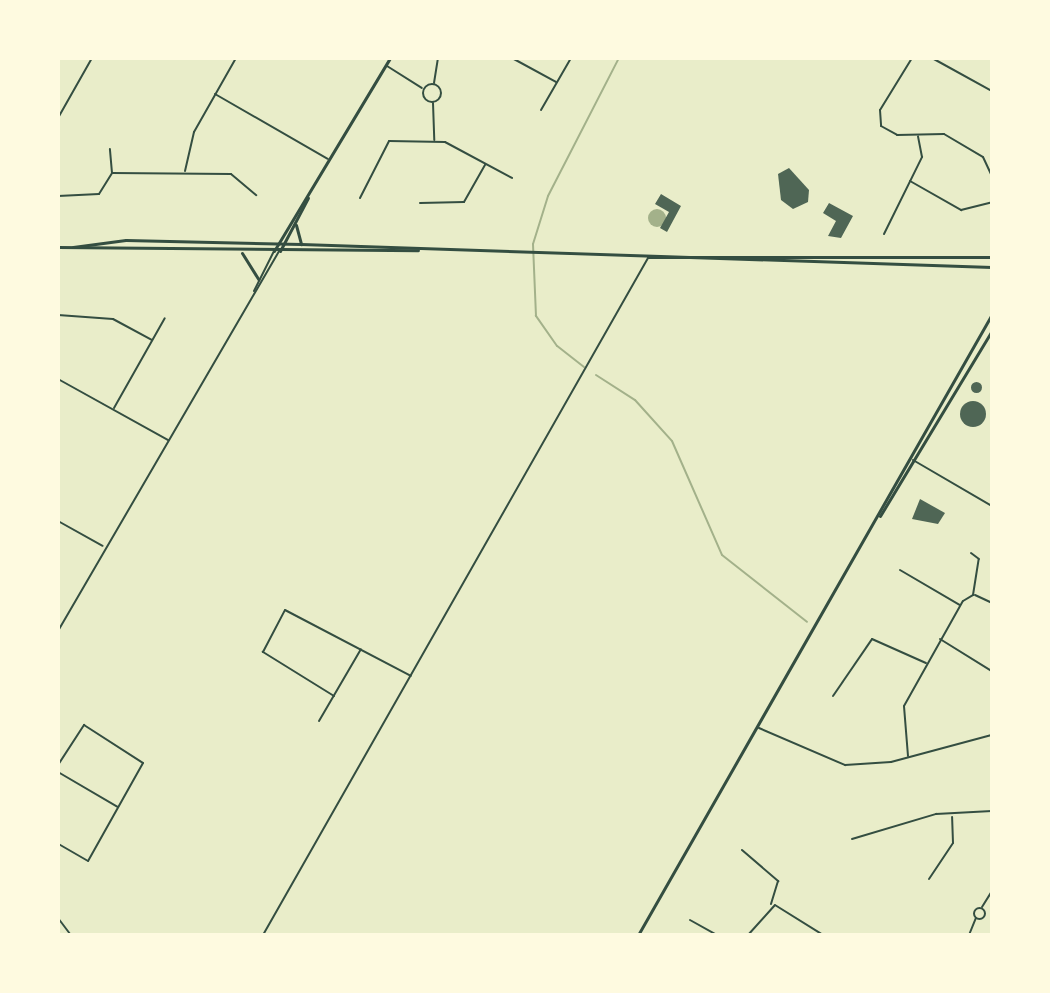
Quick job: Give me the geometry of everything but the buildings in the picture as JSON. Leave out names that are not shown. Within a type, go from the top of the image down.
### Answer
[{"type":"main road","points":[[280,251],[329,160],[390,58]]},
{"type":"main road","points":[[274,251],[310,194]]},
{"type":"main road","points":[[295,223],[301,244]]},
{"type":"main road","points":[[112,241],[115,250]]},
{"type":"main road","points":[[73,247],[112,241],[301,244],[992,267]]},
{"type":"main road","points":[[58,247],[239,252],[422,250]]},
{"type":"main road","points":[[239,252],[253,261],[258,279]]},
{"type":"main road","points":[[648,257],[992,257]]},
{"type":"main road","points":[[638,935],[759,728],[992,314]]},
{"type":"main road","points":[[878,518],[916,462],[992,330]]},
{"type":"street","points":[[58,118],[92,58]]},
{"type":"street","points":[[185,172],[194,132],[236,58]]},
{"type":"street","points":[[433,102],[441,93],[434,84],[438,58]]},
{"type":"street","points":[[512,58],[557,82]]},
{"type":"street","points":[[541,110],[571,58]]},
{"type":"street","points":[[912,58],[879,117],[894,134],[944,134],[983,157],[992,176]]},
{"type":"street","points":[[932,58],[992,91]]},
{"type":"street","points":[[386,65],[424,89],[433,102],[434,140]]},
{"type":"street","points":[[424,89],[434,84]]},
{"type":"street","points":[[215,94],[329,160]]},
{"type":"street","points":[[884,234],[922,157],[918,134]]},
{"type":"street","points":[[360,198],[389,141],[434,140],[512,178]]},
{"type":"street","points":[[110,149],[112,173]]},
{"type":"street","points":[[420,203],[464,202],[485,164]]},
{"type":"street","points":[[58,196],[90,197],[112,173],[185,172],[231,174],[256,195]]},
{"type":"street","points":[[909,181],[961,210],[992,202]]},
{"type":"street","points":[[252,296],[274,251]]},
{"type":"street","points":[[58,631],[104,547],[280,251]]},
{"type":"street","points":[[263,935],[645,275],[648,257]]},
{"type":"street","points":[[58,315],[113,319],[153,340]]},
{"type":"street","points":[[113,409],[165,318]]},
{"type":"street","points":[[58,379],[168,440]]},
{"type":"street","points":[[909,458],[992,506]]},
{"type":"street","points":[[58,521],[104,547]]},
{"type":"street","points":[[908,757],[900,722],[926,663],[960,605],[975,595],[979,559],[971,553]]},
{"type":"street","points":[[900,570],[960,605]]},
{"type":"street","points":[[975,595],[992,603]]},
{"type":"street","points":[[334,696],[265,655],[275,623],[288,609],[412,677]]},
{"type":"street","points":[[833,696],[872,639],[926,663]]},
{"type":"street","points":[[940,639],[990,670]]},
{"type":"street","points":[[319,721],[362,649]]},
{"type":"street","points":[[58,765],[79,728],[90,726],[143,760],[88,861],[58,844]]},
{"type":"street","points":[[759,728],[845,765],[908,757],[992,735]]},
{"type":"street","points":[[58,772],[118,807]]},
{"type":"street","points":[[852,839],[936,814],[952,817],[981,806],[992,811]]},
{"type":"street","points":[[929,879],[953,843],[952,817]]},
{"type":"street","points":[[742,850],[778,881],[771,905],[748,935]]},
{"type":"street","points":[[969,935],[992,891]]},
{"type":"street","points":[[771,905],[821,935]]},
{"type":"street","points":[[976,918],[982,908]]},
{"type":"street","points":[[58,918],[71,935]]},
{"type":"street","points":[[690,920],[717,935]]},
{"type":"shaded area","points":[[657,209],[666,218],[657,227],[648,218]]},
{"type":"waterway","points":[[584,367],[557,346],[536,316],[533,244],[548,196],[619,58]]},
{"type":"waterway","points":[[596,375],[635,400],[672,441],[722,555],[807,622]]}]
